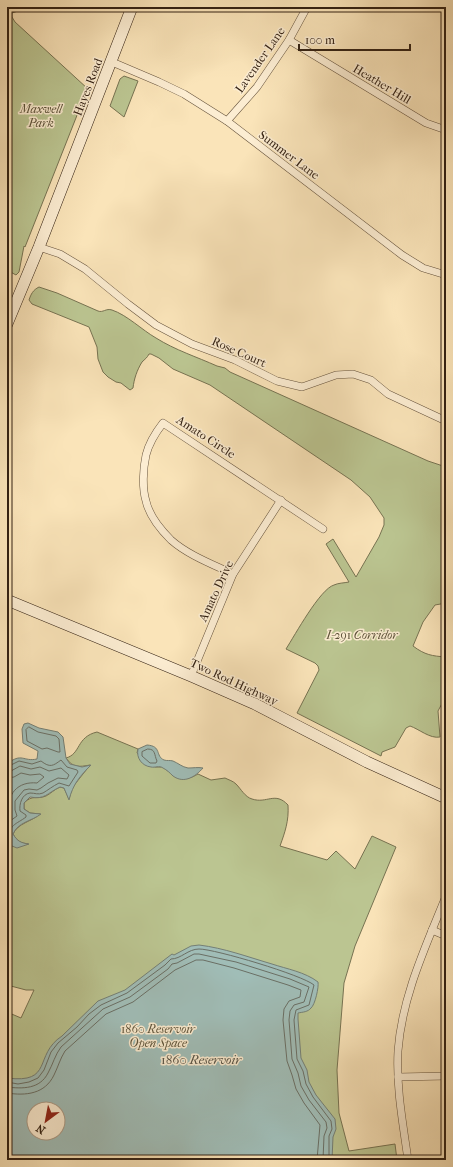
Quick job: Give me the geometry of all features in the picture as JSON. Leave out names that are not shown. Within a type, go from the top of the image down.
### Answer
[{"type":"street","name":"Hayes Road","points":[[7,324],[112,62],[132,7]]},
{"type":"street","name":"Lavender Lane","points":[[227,122],[257,87],[289,40],[307,7]]},
{"type":"street","name":"Heather Hill","points":[[289,40],[426,123],[446,130]]},
{"type":"street","name":"Summer Lane","points":[[112,62],[184,94],[227,122],[402,255],[423,268],[446,276]]},
{"type":"street","name":"Rose Court","points":[[39,247],[60,254],[85,269],[156,326],[192,344],[235,360],[276,381],[302,387],[336,375],[353,374],[371,380],[388,394],[446,420]]},
{"type":"street","name":"Amato Circle","points":[[233,574],[190,553],[171,540],[156,523],[146,502],[144,481],[146,454],[154,436],[163,423],[323,529]]},
{"type":"street","name":"Amato Drive","points":[[191,676],[233,574],[281,500]]},
{"type":"street","name":"Two Rod Highway","points":[[7,600],[255,704],[367,762],[446,798]]},
{"type":"street","points":[[408,1160],[400,1108],[398,1077],[399,1043],[407,1002],[416,972],[446,896]]},
{"type":"street","points":[[432,930],[446,936]]},
{"type":"street","points":[[398,1077],[446,1076]]},
{"type":"green space","name":"Maxwell Park","points":[[7,7],[23,7],[21,10],[12,13],[12,17],[15,22],[88,89],[25,247],[24,246],[19,272],[16,275],[7,270]]},
{"type":"green space","points":[[124,76],[138,81],[124,117],[110,106],[120,79]]},
{"type":"green space","name":"I-291 Corridor","points":[[39,287],[57,293],[98,311],[110,310],[118,312],[151,335],[171,346],[225,368],[230,372],[428,461],[446,467],[446,603],[435,605],[423,622],[413,646],[429,654],[446,657],[446,696],[438,711],[440,737],[432,737],[410,726],[406,728],[395,747],[382,752],[381,756],[297,713],[319,670],[315,663],[286,649],[308,613],[328,588],[339,583],[349,582],[326,544],[333,539],[356,577],[379,537],[384,525],[384,518],[370,497],[351,480],[210,385],[173,369],[159,358],[151,354],[149,354],[140,365],[133,388],[130,390],[121,383],[108,377],[103,372],[98,359],[97,347],[89,327],[32,304],[29,300],[34,291]]},
{"type":"green space","name":"1860 Reservoir Open Space","points":[[97,732],[138,749],[137,753],[155,767],[163,767],[171,774],[179,778],[193,777],[198,774],[211,780],[225,778],[235,783],[245,795],[252,799],[262,800],[275,798],[283,801],[288,805],[288,816],[280,846],[327,860],[336,851],[355,869],[372,836],[396,847],[355,946],[344,983],[337,1070],[339,1113],[349,1151],[395,1144],[397,1160],[7,1160],[7,1012],[21,1018],[34,990],[26,990],[7,985],[7,844],[28,844],[19,841],[13,834],[18,827],[40,814],[30,813],[24,809],[24,803],[27,800],[46,796],[60,787],[64,788],[69,799],[72,788],[90,765],[76,766],[71,764],[66,758],[74,753],[85,738],[90,734]]},
{"type":"water","points":[[28,723],[39,728],[58,732],[63,737],[66,758],[70,764],[82,767],[91,765],[77,781],[69,800],[64,788],[60,787],[43,797],[30,797],[24,803],[24,809],[30,813],[41,814],[22,824],[15,830],[13,834],[18,840],[29,844],[17,848],[7,844],[7,764],[12,760],[19,758],[32,760],[37,759],[38,751],[23,743],[22,729],[24,724]]},
{"type":"water","points":[[147,745],[155,747],[161,758],[164,760],[173,761],[188,768],[203,768],[193,777],[181,779],[173,776],[162,767],[145,765],[140,761],[138,749]]},
{"type":"water","name":"1860 Reservoir","points":[[191,946],[208,946],[296,971],[318,982],[314,1003],[307,1011],[298,1013],[301,1058],[307,1070],[309,1082],[316,1095],[335,1119],[336,1129],[333,1137],[332,1160],[7,1160],[7,1078],[22,1079],[31,1077],[41,1066],[53,1044],[98,1001],[125,990],[172,954],[174,955]]}]
